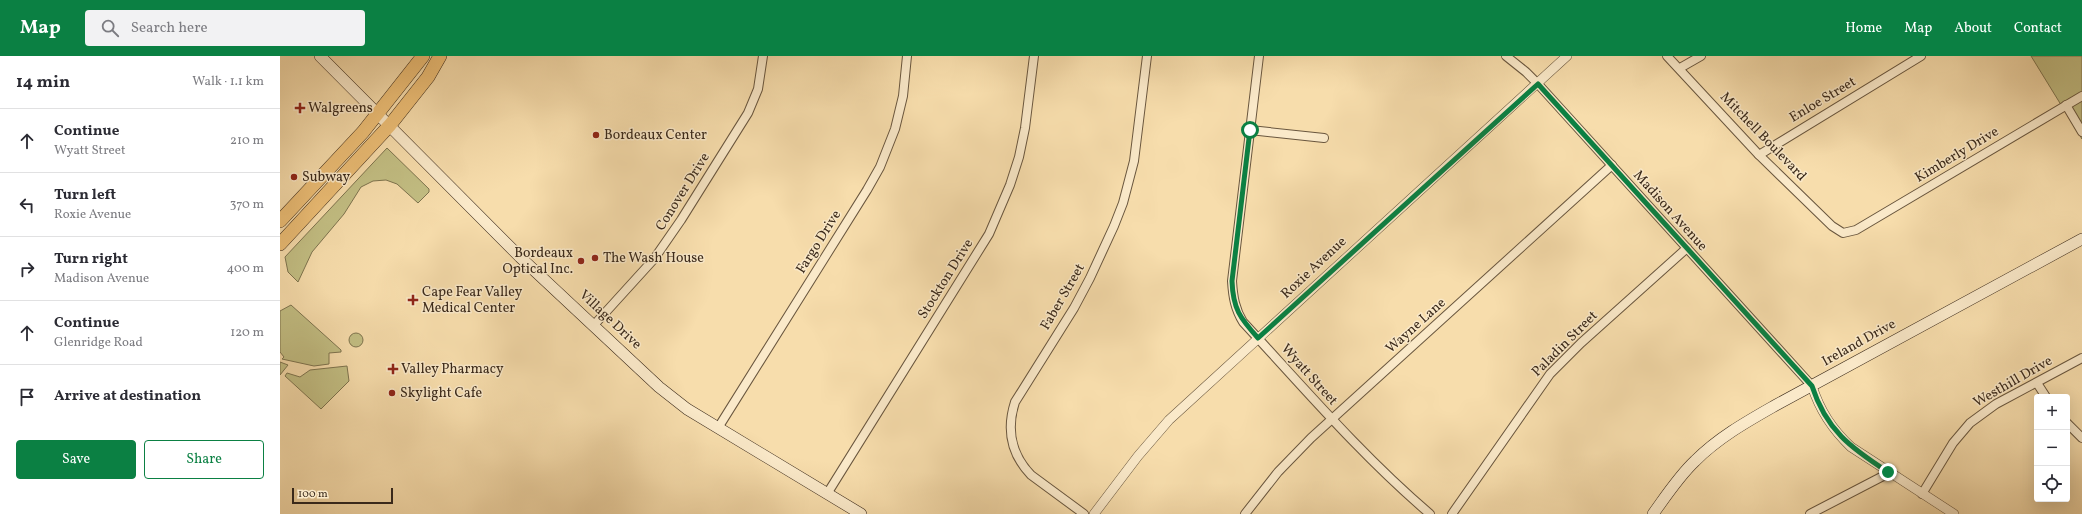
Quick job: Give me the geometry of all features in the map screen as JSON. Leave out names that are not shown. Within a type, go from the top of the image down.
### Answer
[{"type":"highway","points":[[280,221],[378,114],[423,56]]},
{"type":"highway","points":[[280,244],[390,126],[428,77],[440,56]]},
{"type":"main road","name":"Village Drive","points":[[320,56],[520,257],[669,396],[718,428],[861,514]]},
{"type":"main road","name":"Ireland Drive","points":[[1653,514],[1680,476],[1707,449],[1745,423],[2082,239]]},
{"type":"street","name":"Conover Drive","points":[[594,325],[646,270],[681,220],[748,113],[758,89],[763,56]]},
{"type":"street","name":"Fargo Drive","points":[[718,428],[880,167],[900,112],[904,96],[907,56]]},
{"type":"street","name":"Stockton Drive","points":[[827,494],[992,228],[1008,191],[1018,157],[1025,128],[1034,56]]},
{"type":"street","name":"Faber Street","points":[[1084,514],[1031,475],[1025,468],[1012,444],[1010,423],[1015,402],[1090,278],[1123,203],[1134,161],[1147,56]]},
{"type":"street","name":"Wyatt Street","points":[[1259,56],[1232,281],[1236,310],[1243,322],[1332,420],[1376,465],[1430,514]]},
{"type":"street","name":"Madison Avenue","points":[[1506,56],[1538,84],[1812,386]]},
{"type":"street","name":"Roxie Avenue","points":[[1094,514],[1156,435],[1258,338],[1567,56]]},
{"type":"street","name":"Mitchell Boulevard","points":[[1667,56],[1680,68],[1759,155],[1832,226],[1843,232]]},
{"type":"street","points":[[1680,68],[1702,56]]},
{"type":"street","name":"Enloe Street","points":[[1759,155],[1921,56]]},
{"type":"street","name":"Kimberly Drive","points":[[1843,232],[1856,230],[2082,96]]},
{"type":"street","points":[[2066,106],[2082,132]]},
{"type":"street","points":[[1250,130],[1324,138]]},
{"type":"street","name":"Wayne Lane","points":[[1245,514],[1278,472],[1311,438],[1612,165]]},
{"type":"street","name":"Paladin Street","points":[[1452,514],[1550,374],[1581,343],[1687,248]]},
{"type":"street","name":"Westhill Drive","points":[[1922,494],[1953,443],[1970,423],[1996,404],[2082,358]]},
{"type":"street","points":[[2037,383],[2044,394]]},
{"type":"street","points":[[1812,386],[1823,413],[1840,437],[1861,455],[1954,514]]},
{"type":"street","points":[[2070,425],[2082,438]]},
{"type":"street","points":[[1810,514],[1888,472]]},
{"type":"shaded area","points":[[2031,56],[2082,56],[2082,139]]},
{"type":"shaded area","points":[[387,148],[429,189],[429,192],[418,203],[397,184],[386,180],[373,181],[361,187],[344,214],[312,252],[298,282],[288,272],[285,257]]},
{"type":"shaded area","points":[[291,305],[341,350],[341,352],[329,353],[329,364],[314,366],[282,359],[284,357],[280,352],[280,311]]},
{"type":"shaded area","points":[[356,333],[361,335],[363,340],[361,345],[356,347],[351,345],[349,340],[351,335]]},
{"type":"shaded area","points":[[280,362],[288,365],[280,375]]},
{"type":"shaded area","points":[[347,366],[349,381],[321,409],[285,376],[287,373],[300,377],[310,370]]},
{"type":"place","name":"Walgreens","points":[[300,108]]},
{"type":"place","name":"Bordeaux Center","points":[[596,135]]},
{"type":"place","name":"Subway","points":[[294,177]]},
{"type":"place","name":"The Wash House","points":[[595,258]]},
{"type":"place","name":"Bordeaux Optical Inc.","points":[[581,261]]},
{"type":"place","name":"Cape Fear Valley Medical Center","points":[[413,300]]},
{"type":"place","name":"Valley Pharmacy","points":[[393,369]]},
{"type":"place","name":"Skylight Cafe","points":[[392,393]]},
{"type":"route","points":[[1250,130],[1232,281],[1236,310],[1243,322],[1258,338],[1538,84],[1793,363],[1812,386],[1823,413],[1830,425],[1840,437],[1861,455],[1888,472]]}]
